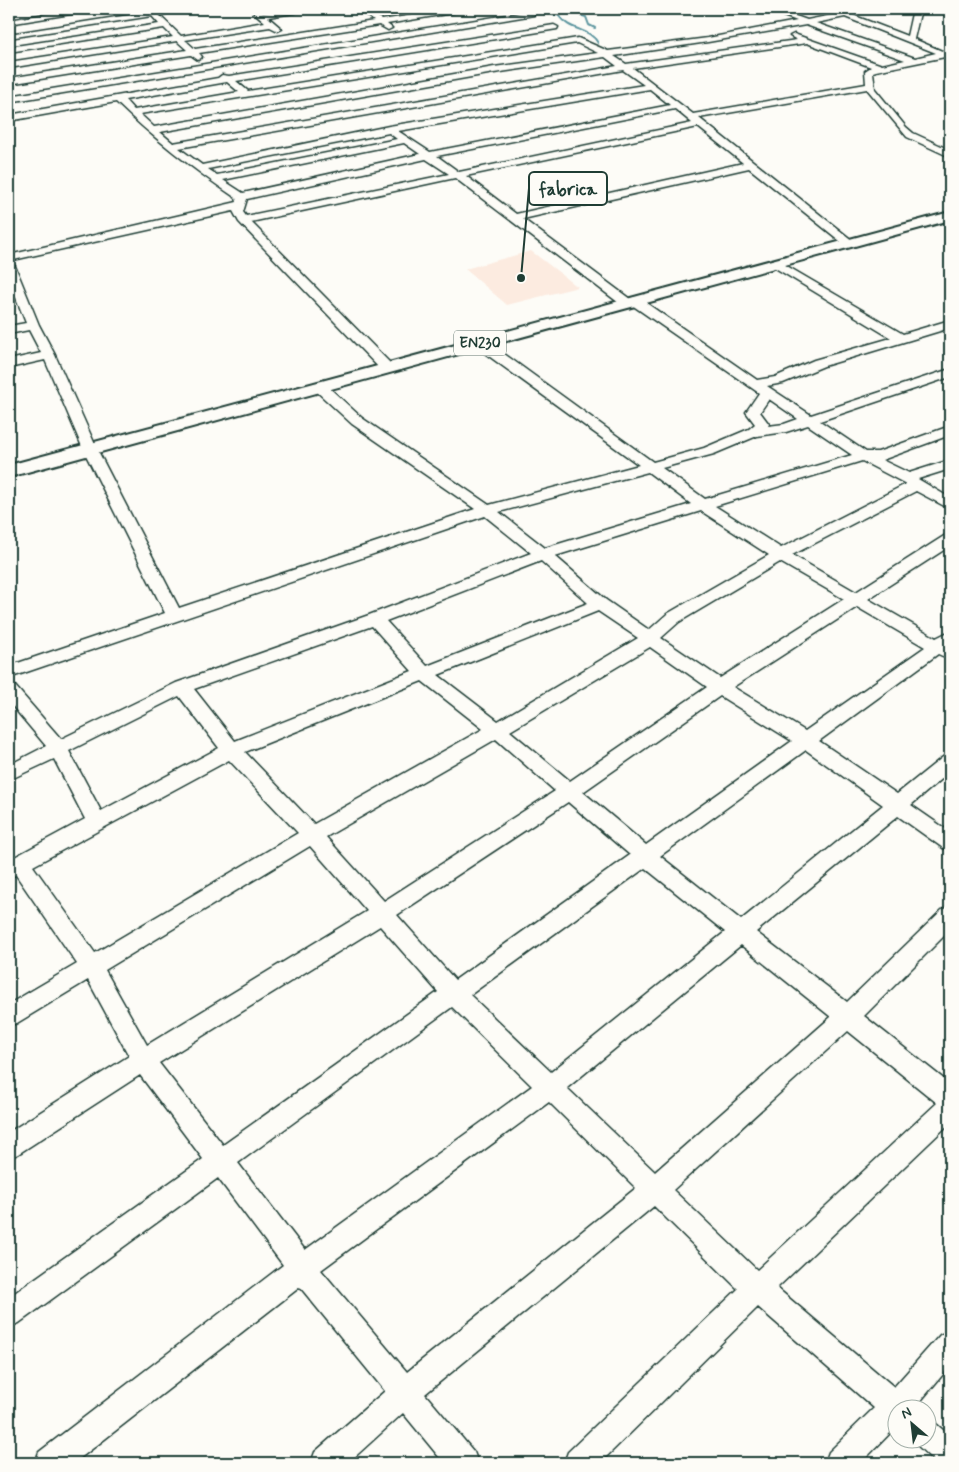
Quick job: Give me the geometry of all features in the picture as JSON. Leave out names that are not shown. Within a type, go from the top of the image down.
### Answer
[{"type":"main road","name":"EN230","points":[[9,471],[950,216]]},
{"type":"street","points":[[9,22],[64,11],[89,9]]},
{"type":"street","points":[[9,36],[151,11],[181,9]]},
{"type":"street","points":[[254,9],[306,50],[347,77],[401,105],[424,123]]},
{"type":"street","points":[[263,15],[306,9]]},
{"type":"street","points":[[363,9],[417,49],[466,75],[509,110]]},
{"type":"street","points":[[9,81],[464,9]]},
{"type":"street","points":[[650,11],[668,9]]},
{"type":"street","points":[[769,9],[845,34],[914,60]]},
{"type":"street","points":[[830,9],[947,55]]},
{"type":"street","points":[[910,40],[917,9]]},
{"type":"street","points":[[64,11],[85,38]]},
{"type":"street","points":[[151,11],[206,66],[221,78],[229,79],[246,94]]},
{"type":"street","points":[[9,99],[531,13]]},
{"type":"street","points":[[153,130],[466,75],[777,28],[845,15]]},
{"type":"street","points":[[9,65],[272,24]]},
{"type":"street","points":[[9,50],[166,25]]},
{"type":"street","points":[[9,118],[229,79],[554,26]]},
{"type":"street","points":[[777,28],[806,41],[880,67]]},
{"type":"street","points":[[131,112],[578,40],[605,53],[691,117],[749,165],[850,243]]},
{"type":"street","points":[[171,146],[624,67],[806,41]]},
{"type":"street","points":[[947,55],[914,60],[869,71],[869,86],[903,129],[910,135],[950,154]]},
{"type":"street","points":[[449,78],[485,92]]},
{"type":"street","points":[[691,117],[869,86]]},
{"type":"street","points":[[200,168],[389,129],[649,87]]},
{"type":"street","points":[[504,89],[525,107]]},
{"type":"street","points":[[118,99],[171,146],[240,202]]},
{"type":"street","points":[[186,103],[212,120]]},
{"type":"street","points":[[9,258],[429,155],[676,107]]},
{"type":"street","points":[[492,113],[504,122]]},
{"type":"street","points":[[242,220],[700,124]]},
{"type":"street","points":[[518,126],[541,129],[548,132]]},
{"type":"street","points":[[389,129],[456,174],[631,302],[809,421],[863,456],[950,504]]},
{"type":"street","points":[[214,179],[406,140]]},
{"type":"street","points":[[515,218],[749,165]]},
{"type":"street","points":[[240,202],[238,212],[242,220],[387,368]]},
{"type":"street","points":[[776,264],[902,339]]},
{"type":"street","points":[[9,266],[13,292],[49,355],[90,449],[174,615]]},
{"type":"street","points":[[754,384],[778,380],[819,363],[950,324]]},
{"type":"street","points":[[9,330],[33,325]]},
{"type":"street","points":[[9,1313],[806,741],[946,646],[780,555],[703,505],[480,343]]},
{"type":"street","points":[[9,364],[49,355]]},
{"type":"street","points":[[9,672],[487,510],[709,451],[754,432],[786,428],[950,373]]},
{"type":"street","points":[[319,386],[357,421],[487,510],[543,554],[600,604],[720,686],[806,741],[950,842]]},
{"type":"street","points":[[754,432],[762,424],[753,412],[767,392]]},
{"type":"street","points":[[9,774],[182,687],[376,619],[543,554],[863,456],[880,456],[950,430]]},
{"type":"street","points":[[9,1016],[312,835],[497,730],[651,638],[673,618],[780,555],[912,482],[950,464]]},
{"type":"street","points":[[9,1146],[142,1060],[381,914],[568,792],[720,686],[950,538]]},
{"type":"street","points":[[463,1463],[302,1268],[142,1060],[92,968],[14,866],[230,750],[600,604]]},
{"type":"street","points":[[376,619],[424,673],[497,730],[646,857],[950,1098]]},
{"type":"street","points":[[182,687],[230,750],[312,835],[454,994],[549,1088],[656,1188],[757,1289],[888,1400]]},
{"type":"street","points":[[9,690],[58,748],[97,823]]},
{"type":"street","points":[[50,1463],[302,1268],[549,1088],[950,762]]},
{"type":"street","points":[[326,1463],[405,1392],[656,1188],[848,1016],[950,916]]},
{"type":"street","points":[[579,1463],[757,1289],[950,1107]]},
{"type":"street","points":[[904,1400],[950,1345]]},
{"type":"street","points":[[840,1463],[886,1419]]},
{"type":"street","points":[[936,1443],[950,1456]]},
{"type":"shaded area","points":[[531,251],[578,287],[507,305],[465,269]]},
{"type":"waterway","points":[[545,9],[548,13],[558,15],[568,24],[590,34],[598,43]]},
{"type":"waterway","points":[[558,9],[586,17],[589,25],[595,28]]},
{"type":"place","name":"fabrica","points":[[521,278]]}]
